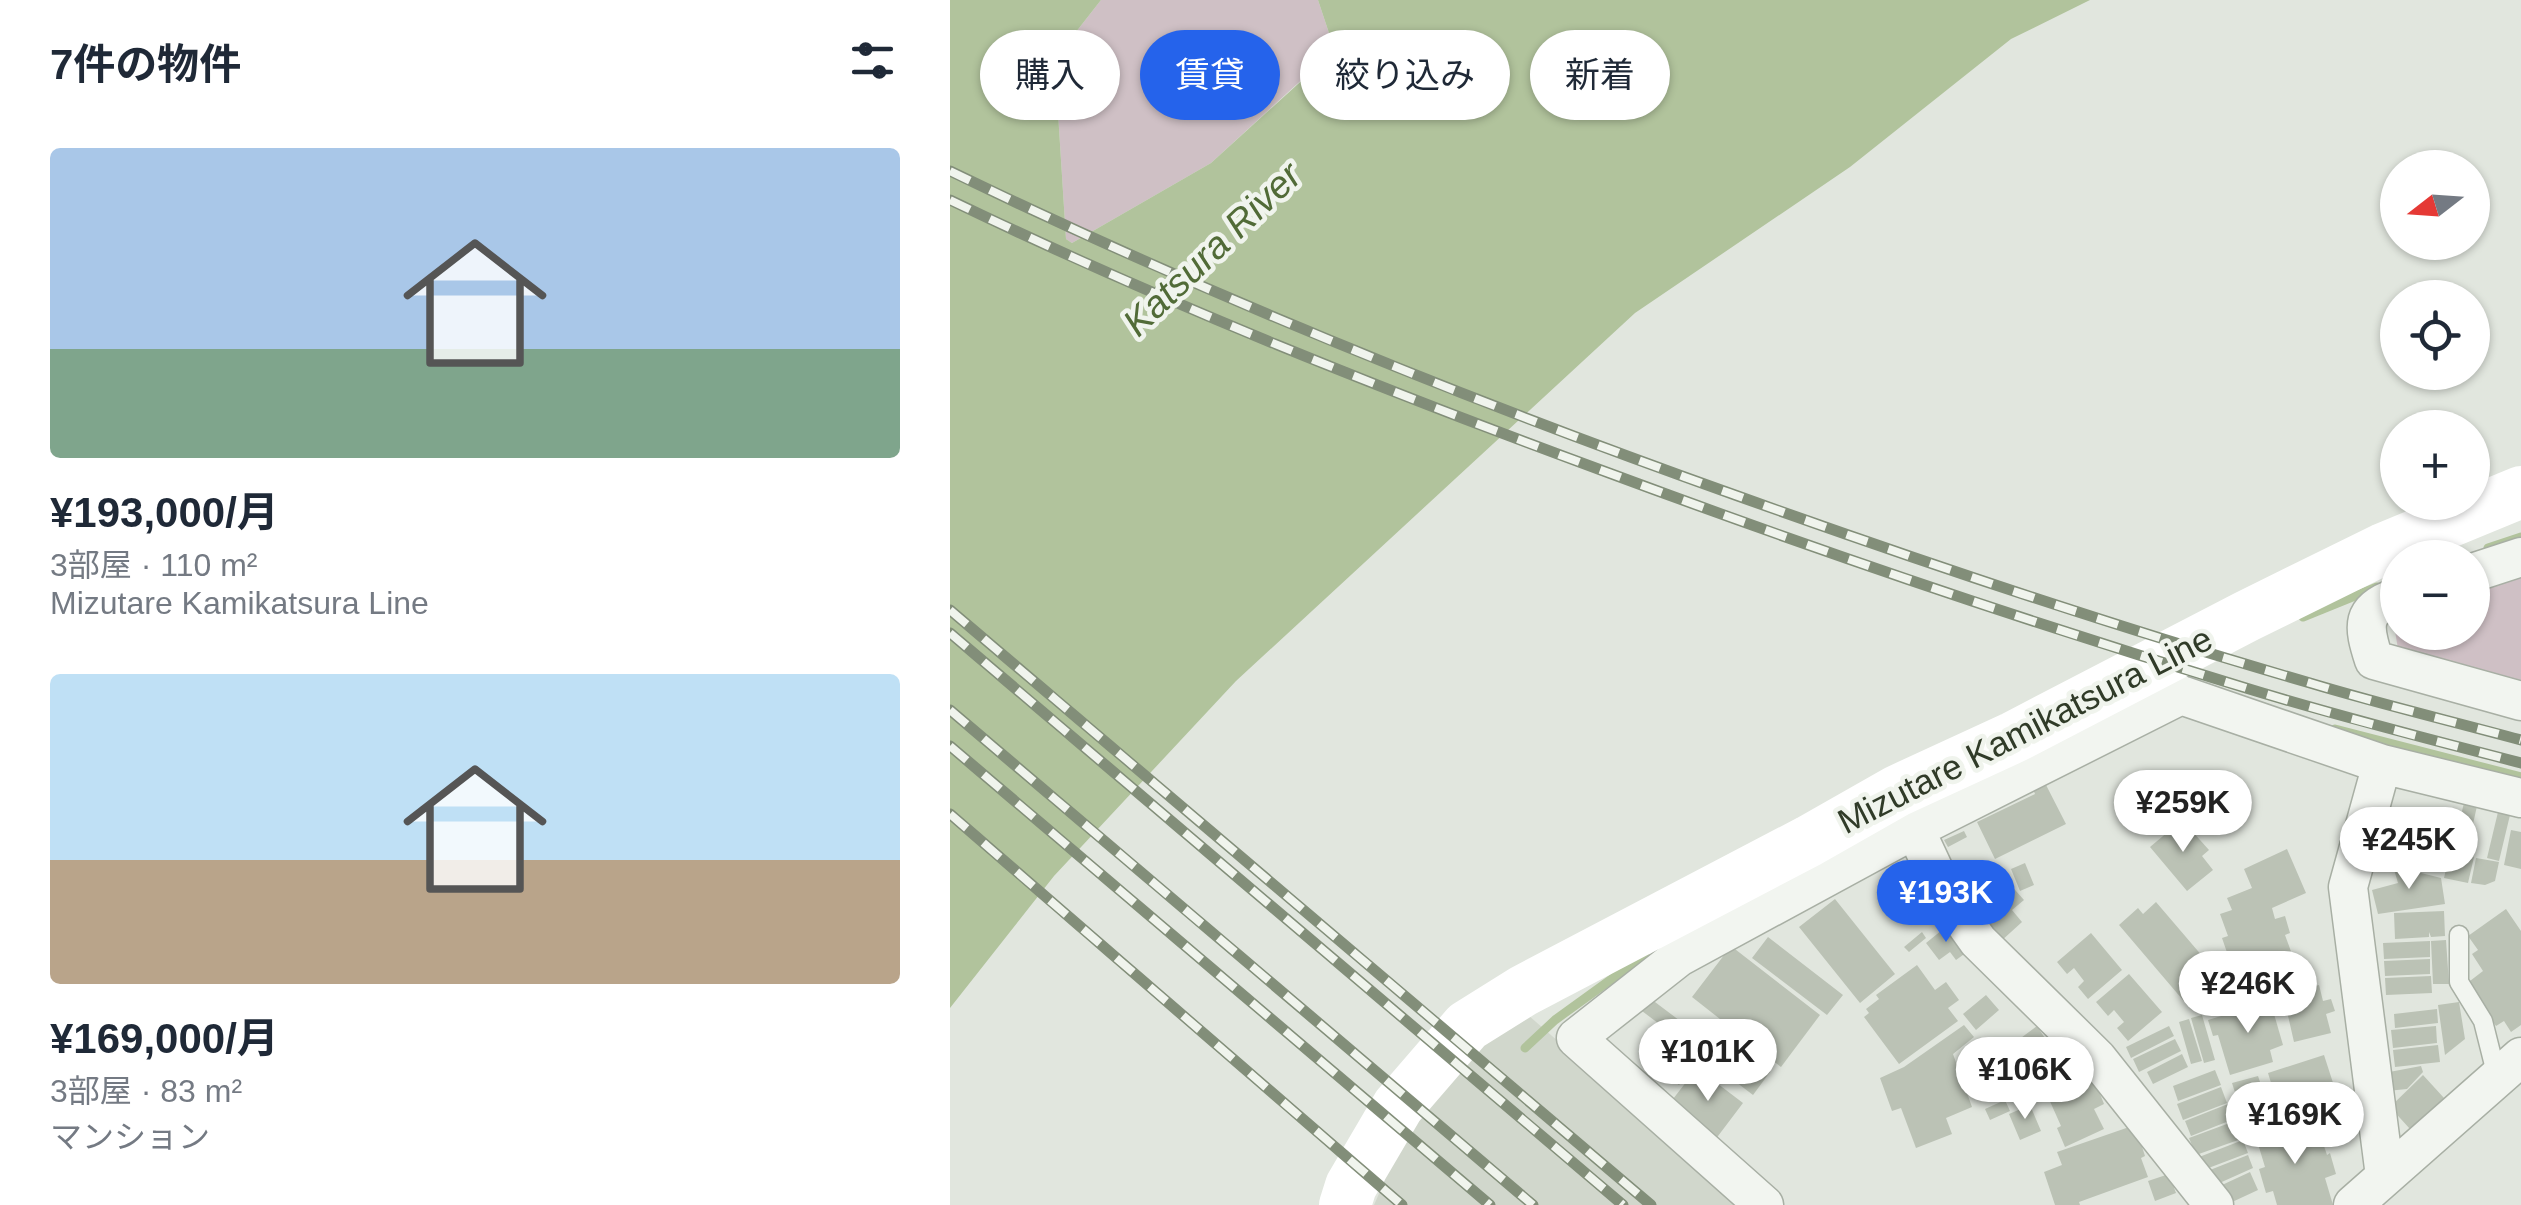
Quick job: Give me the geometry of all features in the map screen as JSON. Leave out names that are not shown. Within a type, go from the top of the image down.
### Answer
[{"type":"main road","name":"Mizutare Kamikatsura Line","points":[[1346,1205],[1351,1186],[1398,1106],[1468,1026],[1523,991],[1809,841],[1907,811],[2014,737],[2159,685],[2247,616],[2383,549],[2521,492]]},
{"type":"street","points":[[2490,566],[2521,557]]},
{"type":"street","points":[[2380,602],[2370,613],[2367,625],[2374,660],[2521,701]]},
{"type":"street","points":[[2159,685],[2382,764],[2521,798]]},
{"type":"street","points":[[2382,764],[2348,887],[2385,1176]]},
{"type":"street","points":[[1764,1205],[1576,1038],[1679,957],[1907,811],[1946,896],[1978,941],[2097,1058],[2214,1205]]},
{"type":"street","points":[[2354,1205],[2509,1068]]},
{"type":"lane","points":[[2459,935],[2460,982],[2509,1068]]},
{"type":"shaded area","points":[[1101,0],[1318,0],[1328,30],[1300,30],[1300,81],[1280,100],[1280,30],[1140,30],[1140,120],[1258,120],[1211,163],[1072,243],[1066,239],[1058,120],[1120,120],[1120,30],[1078,30]]},
{"type":"shaded area","points":[[2521,571],[2521,685],[2401,650],[2490,650],[2490,581]]},
{"type":"shaded area","points":[[1520,1008],[1741,1205],[1374,1205],[1385,1180],[1386,1155],[1474,1037]]},
{"type":"water","name":"Katsura River","points":[[950,0],[1101,0],[1078,30],[980,30],[980,120],[1058,120],[1066,239],[1072,243],[1211,163],[1258,120],[1280,120],[1280,100],[1300,82],[1300,120],[1510,120],[1510,30],[1328,30],[1318,0],[2090,0],[2011,39],[1850,167],[1635,313],[1236,681],[1054,876],[950,1008]]},
{"type":"building","points":[[2045,783],[2066,824],[1995,859],[1977,822],[2035,794],[2033,789]]},
{"type":"building","points":[[2464,803],[2477,806],[2467,851],[2453,847]]},
{"type":"building","points":[[2498,812],[2510,815],[2499,861],[2487,858]]},
{"type":"building","points":[[2182,820],[2209,850],[2202,856],[2213,870],[2187,891],[2150,847]]},
{"type":"building","points":[[2511,830],[2521,832],[2521,869],[2504,865]]},
{"type":"building","points":[[1964,831],[1967,837],[1948,847],[1944,840]]},
{"type":"building","points":[[2287,849],[2306,893],[2272,908],[2275,919],[2285,916],[2290,933],[2285,935],[2296,965],[2268,978],[2272,988],[2248,996],[2238,965],[2232,967],[2222,938],[2228,936],[2220,914],[2232,910],[2227,898],[2252,888],[2244,869]]},
{"type":"building","points":[[2450,851],[2474,857],[2468,883],[2444,878]]},
{"type":"building","points":[[2476,858],[2499,862],[2495,881],[2485,885],[2471,883]]},
{"type":"building","points":[[2025,863],[2034,885],[2020,891],[2011,869]]},
{"type":"building","points":[[2393,866],[2441,878],[2445,904],[2378,914],[2372,890],[2398,883]]},
{"type":"building","points":[[2008,882],[2024,900],[2012,910],[2022,922],[2000,942],[1966,904],[1986,885],[1995,895]]},
{"type":"building","points":[[1835,899],[1895,974],[1860,1003],[1799,927]]},
{"type":"building","points":[[2156,902],[2221,978],[2188,1006],[2119,925],[2138,908],[2143,914]]},
{"type":"building","points":[[2506,909],[2521,931],[2521,1025],[2511,1032],[2504,1021],[2496,1026],[2466,984],[2483,971],[2472,954],[2478,950],[2468,936]]},
{"type":"building","points":[[2444,911],[2445,936],[2431,937],[2429,932],[2429,937],[2395,939],[2394,913]]},
{"type":"building","points":[[1947,926],[1967,952],[1956,960],[1950,952],[1939,960],[1926,943]]},
{"type":"building","points":[[1922,932],[1926,938],[1909,952],[1904,947]]},
{"type":"building","points":[[2091,933],[2122,970],[2088,999],[2078,987],[2084,981],[2074,968],[2067,974],[2057,962]]},
{"type":"building","points":[[1768,937],[1843,995],[1827,1015],[1752,958]]},
{"type":"building","points":[[2446,940],[2449,984],[2433,984],[2431,941]]},
{"type":"building","points":[[2430,941],[2430,957],[2384,959],[2383,943]]},
{"type":"building","points":[[1731,946],[1820,1015],[1781,1067],[1692,997]]},
{"type":"building","points":[[2430,959],[2430,974],[2385,976],[2384,961]]},
{"type":"building","points":[[1917,965],[1935,990],[1946,982],[1959,1000],[1948,1008],[1958,1021],[1899,1064],[1864,1017],[1869,1013],[1866,1009],[1879,999],[1876,995]]},
{"type":"building","points":[[2129,974],[2162,1012],[2128,1041],[2117,1028],[2124,1022],[2114,1010],[2108,1016],[2096,1002]]},
{"type":"building","points":[[2431,976],[2432,993],[2386,995],[2385,978]]},
{"type":"building","points":[[2319,985],[2323,1001],[2331,999],[2335,1011],[2326,1014],[2331,1033],[2294,1042],[2283,994]]},
{"type":"building","points":[[1986,995],[1999,1010],[1976,1030],[1963,1014]]},
{"type":"building","points":[[1651,999],[1716,1048],[1707,1060],[1642,1011]]},
{"type":"building","points":[[2277,999],[2281,1011],[2274,1014],[2283,1045],[2270,1050],[2273,1062],[2230,1075],[2218,1035],[2213,1036],[2208,1020]]},
{"type":"building","points":[[2459,1002],[2465,1039],[2445,1055],[2438,1005]]},
{"type":"building","points":[[2437,1009],[2438,1023],[2395,1028],[2394,1014]]},
{"type":"building","points":[[2202,1015],[2215,1060],[2204,1063],[2191,1018]]},
{"type":"building","points":[[2189,1019],[2202,1061],[2191,1064],[2179,1022]]},
{"type":"building","points":[[1964,1025],[1974,1037],[1953,1054],[1972,1107],[1946,1118],[1952,1134],[1916,1148],[1901,1108],[1892,1111],[1880,1078],[1904,1067]]},
{"type":"building","points":[[2037,1026],[2060,1061],[2032,1082],[2006,1049]]},
{"type":"building","points":[[2169,1026],[2174,1036],[2131,1058],[2126,1047]]},
{"type":"building","points":[[2436,1026],[2437,1043],[2393,1048],[2391,1030]]},
{"type":"building","points":[[2175,1039],[2181,1051],[2139,1072],[2133,1059]]},
{"type":"building","points":[[1728,1040],[1770,1072],[1753,1095],[1711,1063]]},
{"type":"building","points":[[2438,1045],[2440,1062],[2395,1067],[2393,1050]]},
{"type":"building","points":[[1679,1051],[1695,1065],[1679,1085],[1663,1072]]},
{"type":"building","points":[[2182,1054],[2188,1067],[2153,1084],[2147,1072]]},
{"type":"building","points":[[2324,1055],[2334,1086],[2312,1092],[2315,1103],[2265,1119],[2256,1090],[2272,1086],[2268,1073]]},
{"type":"building","points":[[2421,1066],[2423,1072],[2407,1089],[2387,1091],[2384,1073]]},
{"type":"building","points":[[1697,1068],[1743,1103],[1715,1140],[1689,1121],[1694,1116],[1673,1099]]},
{"type":"building","points":[[2082,1070],[2087,1084],[2095,1081],[2104,1104],[2094,1109],[2104,1129],[2065,1147],[2057,1128],[2061,1126],[2044,1088]]},
{"type":"building","points":[[2215,1070],[2221,1085],[2178,1101],[2173,1086]]},
{"type":"building","points":[[2423,1075],[2444,1098],[2410,1129],[2390,1107]]},
{"type":"building","points":[[2258,1076],[2260,1082],[2250,1085],[2260,1119],[2245,1124],[2232,1083]]},
{"type":"building","points":[[2221,1087],[2227,1103],[2183,1120],[2177,1104]]},
{"type":"building","points":[[2005,1100],[2010,1111],[1990,1120],[1985,1109]]},
{"type":"building","points":[[2228,1104],[2234,1119],[2191,1136],[2185,1121]]},
{"type":"building","points":[[2030,1105],[2041,1131],[2020,1140],[2009,1114]]},
{"type":"building","points":[[2235,1121],[2241,1139],[2196,1155],[2189,1138]]},
{"type":"building","points":[[2298,1121],[2304,1142],[2321,1137],[2327,1155],[2330,1153],[2336,1174],[2325,1178],[2333,1205],[2277,1205],[2273,1191],[2266,1193],[2259,1169],[2265,1167],[2255,1134]]},
{"type":"building","points":[[2135,1125],[2148,1177],[2079,1202],[2080,1205],[2055,1205],[2044,1172],[2062,1165],[2057,1152]]},
{"type":"building","points":[[2243,1140],[2248,1153],[2198,1172],[2194,1159]]},
{"type":"building","points":[[2248,1155],[2253,1168],[2215,1185],[2210,1170]]},
{"type":"building","points":[[2250,1172],[2258,1190],[2230,1203],[2222,1185]]},
{"type":"building","points":[[2169,1174],[2176,1193],[2155,1201],[2148,1181]]},
{"type":"waterway","points":[[2490,547],[2521,537]]},
{"type":"waterway","points":[[2303,617],[2377,587]]},
{"type":"waterway","points":[[2335,729],[2521,777]]},
{"type":"waterway","points":[[1525,1048],[1555,1020],[1645,955]]},
{"type":"railway","points":[[950,171],[1240,303],[1635,459],[2093,617],[2336,691],[2521,740]]},
{"type":"railway","points":[[950,200],[1112,275],[1359,378],[1767,530],[2166,663],[2314,708],[2521,763]]},
{"type":"railway","points":[[950,610],[1651,1205]]},
{"type":"railway","points":[[950,633],[1623,1205]]},
{"type":"railway","points":[[950,710],[1533,1205]]},
{"type":"railway","points":[[950,746],[1490,1205]]},
{"type":"railway","points":[[950,814],[1402,1205]]}]
